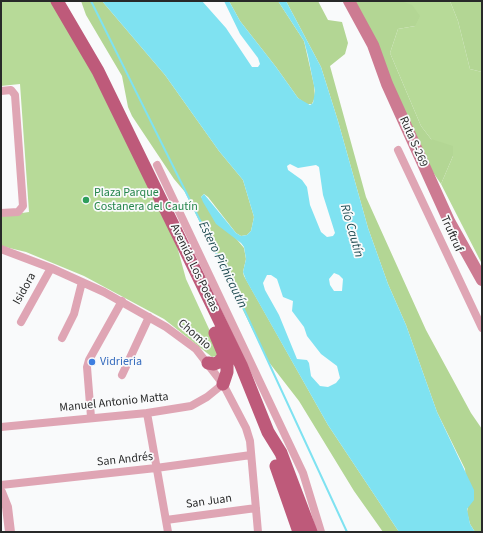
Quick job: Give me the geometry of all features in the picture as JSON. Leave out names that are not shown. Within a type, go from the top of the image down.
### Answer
[{"type":"main road","name":"Avenida Los Poetas","points":[[57,1],[98,71],[180,239],[240,365],[268,432],[281,453],[311,532]]},
{"type":"main road","name":"Ruta S-269","points":[[349,1],[373,45],[387,84],[448,221],[482,280]]},
{"type":"main road","points":[[180,239],[188,273],[223,350],[227,367],[223,384]]},
{"type":"main road","points":[[208,363],[214,364],[219,362],[223,356],[223,350]]},
{"type":"main road","name":"Avenida Los Poetas","points":[[268,432],[272,455],[298,530]]},
{"type":"main road","points":[[295,493],[315,532]]},
{"type":"street","points":[[1,90],[11,90],[15,94],[24,206],[22,210],[18,212],[1,213]]},
{"type":"street","name":"Truftruf","points":[[398,150],[482,328]]},
{"type":"street","points":[[157,165],[303,473],[321,532]]},
{"type":"street","name":"Chomio","points":[[1,250],[51,268],[122,301],[184,339],[208,363],[223,384],[246,428],[250,441],[258,532]]},
{"type":"street","name":"Isidora","points":[[21,322],[51,268]]},
{"type":"street","points":[[62,338],[74,314],[82,282]]},
{"type":"street","points":[[91,417],[87,367],[89,360],[122,301]]},
{"type":"street","points":[[122,375],[149,317]]},
{"type":"street","name":"Manuel Antonio Matta","points":[[1,427],[91,417],[147,413],[191,406],[207,398],[223,384]]},
{"type":"street","points":[[147,413],[168,532]]},
{"type":"street","name":"San Andrés","points":[[1,485],[156,468],[251,455]]},
{"type":"street","points":[[1,492],[7,507],[10,532]]},
{"type":"street","name":"San Juan","points":[[166,520],[256,508]]},
{"type":"green space","points":[[1,1],[53,1],[66,20],[175,239],[186,279],[215,342],[218,352],[216,356],[212,357],[164,319],[84,276],[26,252],[1,246],[1,216],[29,212],[20,84],[1,86]]},
{"type":"green space","points":[[81,1],[102,1],[165,75],[219,151],[243,180],[254,217],[251,231],[247,235],[241,236],[236,233],[208,197],[204,194],[201,197],[244,248],[246,259],[243,272],[244,276],[328,425],[399,532],[383,532],[354,491],[299,401],[268,361],[185,192],[174,179],[132,116],[128,107],[122,76],[86,15]]},
{"type":"green space","points":[[229,1],[278,1],[304,41],[314,85],[315,97],[312,104],[306,104],[298,98],[240,21]]},
{"type":"green space","points":[[286,1],[318,1],[328,20],[342,22],[348,43],[345,54],[330,66],[366,197],[426,330],[471,413],[482,429],[482,532],[475,532],[470,524],[467,512],[468,506],[465,469],[437,412],[406,325],[388,284],[368,228],[321,67]]},
{"type":"green space","points":[[355,1],[401,1],[412,5],[420,16],[415,26],[398,29],[390,53],[421,126],[431,139],[453,146],[453,156],[441,184],[426,162]]},
{"type":"green space","points":[[401,1],[450,1],[458,21],[470,69],[482,72],[482,264],[441,184],[453,156],[431,139],[421,126],[390,53],[398,29],[415,26]]},
{"type":"green space","points":[[450,1],[482,1],[482,72],[470,69],[458,21]]},
{"type":"water","name":"Río Cautín","points":[[102,1],[202,1],[226,28],[252,67],[258,67],[260,64],[258,58],[240,34],[224,1],[229,1],[240,21],[298,98],[310,105],[313,103],[315,91],[308,56],[304,41],[278,1],[286,1],[321,67],[368,228],[388,284],[406,325],[437,412],[474,490],[474,500],[467,509],[470,524],[475,532],[399,532],[328,425],[246,280],[243,272],[246,259],[244,247],[216,224],[203,202],[201,197],[204,194],[236,233],[241,236],[247,235],[251,231],[254,217],[243,180],[219,151],[165,75]],"holes":[[[290,164],[298,168],[316,165],[319,167],[323,195],[335,233],[333,236],[327,237],[321,232],[310,205],[307,187],[302,180],[288,170],[287,166]],[[334,273],[339,275],[343,279],[342,291],[334,291],[330,285],[329,279]],[[267,275],[271,275],[277,279],[283,297],[293,301],[292,311],[304,327],[307,336],[321,354],[337,366],[340,378],[336,383],[328,387],[320,386],[311,376],[309,363],[307,360],[297,359],[279,315],[265,290],[263,283]]]},
{"type":"waterway","name":"Estero Pichicautín","points":[[91,1],[242,305],[347,532]]},
{"type":"place","name":"Plaza Parque Costanera del Cautín","points":[[86,200]]},
{"type":"place","name":"Vidrieria","points":[[92,362]]}]
